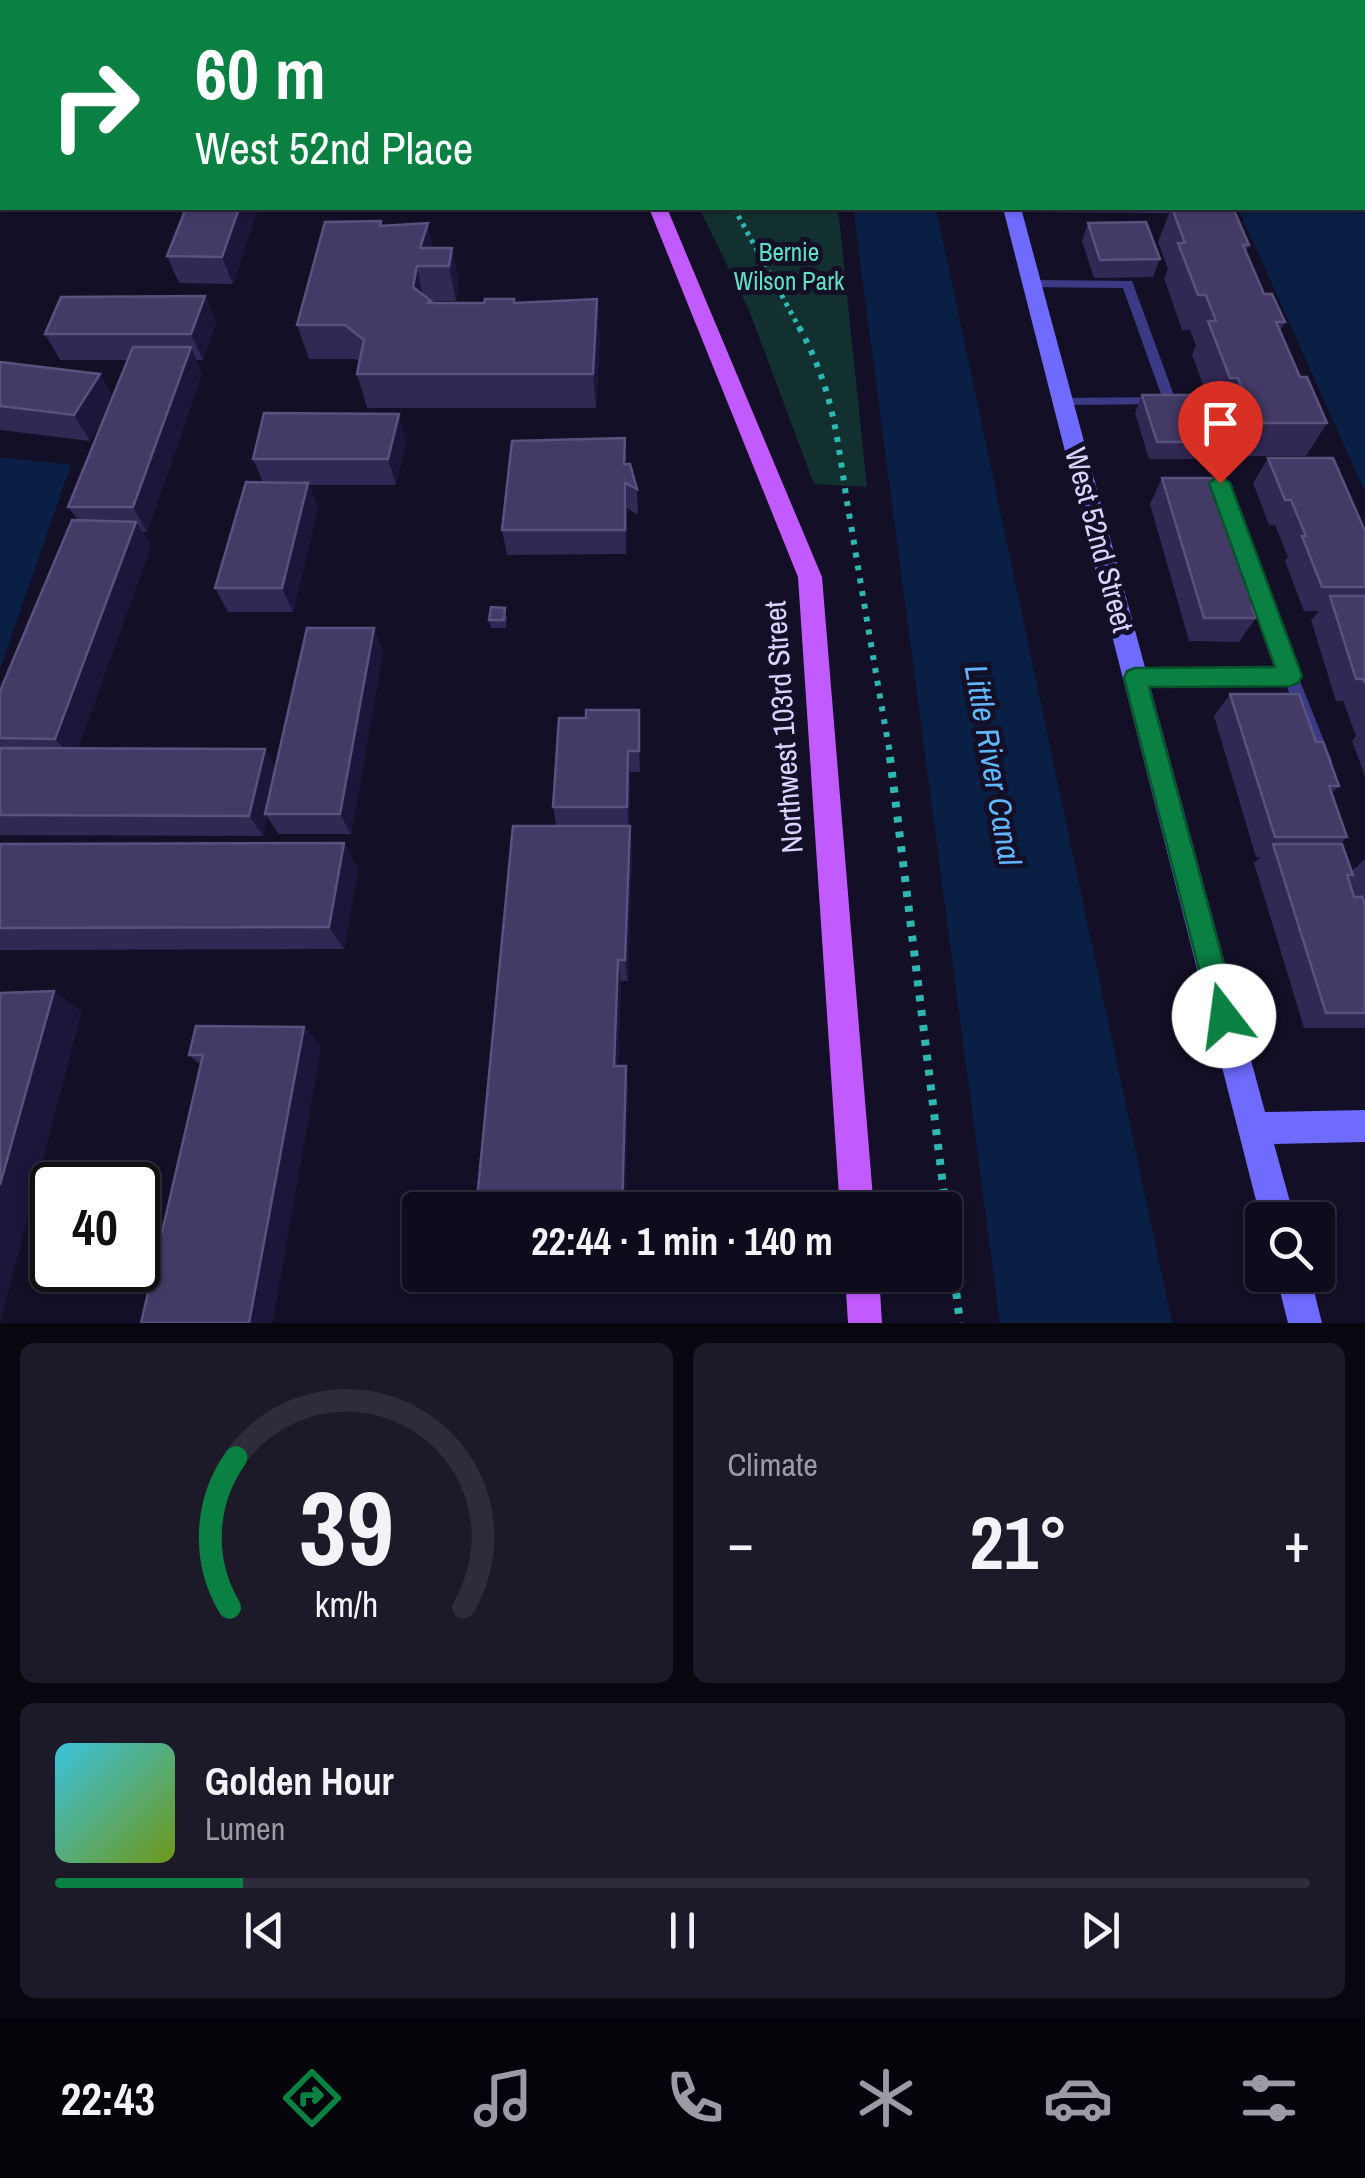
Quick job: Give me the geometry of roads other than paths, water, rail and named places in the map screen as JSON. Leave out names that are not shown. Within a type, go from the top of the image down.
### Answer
[{"type":"main road","name":"Northwest 103rd Street","points":[[659,210],[810,577],[856,1192]]},
{"type":"main road","points":[[863,1292],[865,1323]]},
{"type":"street","name":"West 52nd Street","points":[[1013,210],[1273,1202]]},
{"type":"street","points":[[1254,1128],[1365,1126]]},
{"type":"street","points":[[1297,1292],[1305,1323]]},
{"type":"lane","points":[[1032,284],[1128,284],[1170,400],[1063,402]]},
{"type":"lane","points":[[1220,483],[1327,768]]},
{"type":"lane","points":[[1135,678],[1290,676]]},
{"type":"water","name":"Little River Canal","points":[[853,210],[936,210],[1172,1323],[1000,1323]]},
{"type":"water","points":[[1239,210],[1365,210],[1365,492]]},
{"type":"water","points":[[0,457],[71,465],[0,669]]},
{"type":"park label","name":"Bernie Wilson Park","points":[[789,266]]}]
